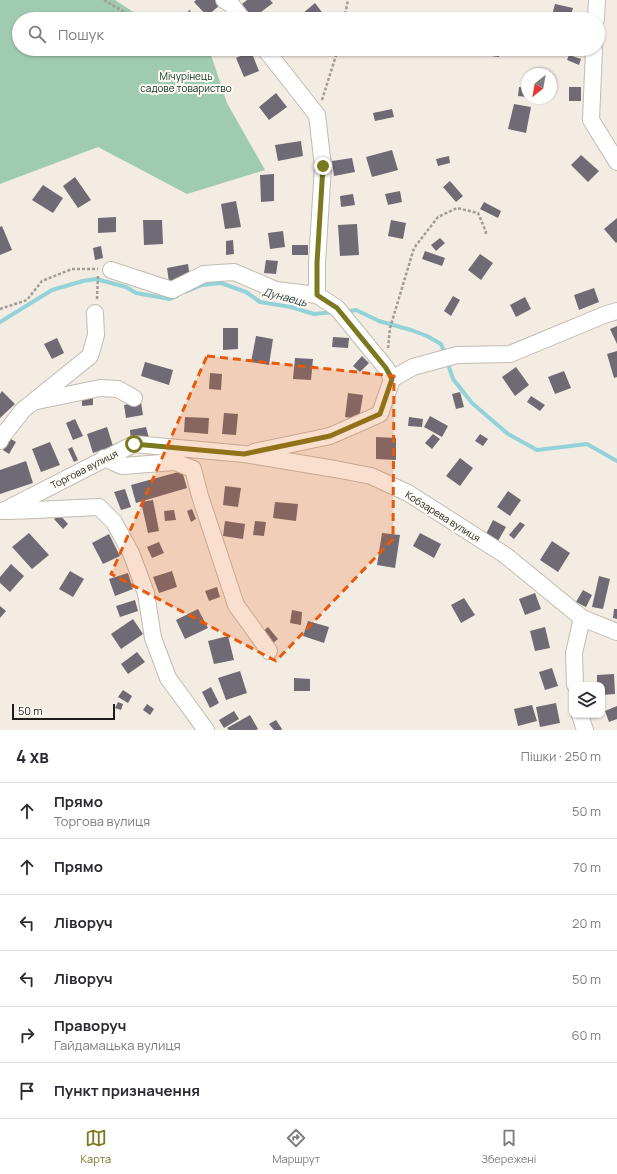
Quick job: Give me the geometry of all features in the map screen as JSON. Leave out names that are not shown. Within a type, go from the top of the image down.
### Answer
[{"type":"street","points":[[224,0],[231,4],[237,12]]},
{"type":"street","points":[[596,12],[597,0]]},
{"type":"street","points":[[271,56],[317,115],[323,166],[317,263],[317,295]]},
{"type":"street","points":[[594,56],[591,120],[617,162]]},
{"type":"street","points":[[105,272],[172,290],[204,274],[234,272],[276,290],[317,295],[341,313],[389,373]]},
{"type":"street","points":[[389,373],[457,354],[510,354],[617,311]]},
{"type":"street","points":[[0,442],[23,410],[90,356],[96,335],[95,313]]},
{"type":"street","points":[[244,454],[330,436],[380,414],[389,373]]},
{"type":"street","points":[[33,402],[100,388],[118,389],[134,398]]},
{"type":"street","name":"Торгова вулиця","points":[[1,514],[104,458],[134,444],[244,454]]},
{"type":"street","name":"Кобзарева вулиця","points":[[244,454],[371,476],[408,493],[505,555],[582,618],[617,632]]},
{"type":"street","points":[[104,458],[122,466],[175,462],[193,469],[200,496],[236,605],[269,651]]},
{"type":"street","points":[[1,514],[36,510],[99,507],[114,522],[131,553],[146,593],[153,638],[168,678],[206,730]]},
{"type":"street","points":[[575,682],[574,653],[582,618]]},
{"type":"street","points":[[581,718],[585,730]]},
{"type":"path","points":[[104,0],[124,12]]},
{"type":"path","points":[[345,12],[348,0]]},
{"type":"path","points":[[317,115],[336,56]]},
{"type":"path","points":[[389,373],[390,328],[414,248],[438,217],[457,208],[478,213],[486,232],[485,235]]},
{"type":"path","points":[[0,309],[27,300],[42,281],[72,269],[105,272],[96,292]]},
{"type":"highlighted area","points":[[207,356],[394,376],[393,539],[276,661],[111,574]]},
{"type":"green space","name":"Мічурінець садове товариство","points":[[0,0],[115,0],[133,12],[12,12],[12,56],[211,56],[227,103],[265,170],[187,194],[98,147],[0,184]]},
{"type":"building","points":[[196,0],[215,0],[220,5],[212,12],[203,12],[194,2]]},
{"type":"building","points":[[247,0],[270,0],[273,3],[261,12],[248,12],[242,4]]},
{"type":"building","points":[[315,3],[322,12],[304,12]]},
{"type":"building","points":[[555,4],[573,8],[572,12],[553,12]]},
{"type":"building","points":[[240,56],[253,56],[259,71],[244,77],[236,58]]},
{"type":"building","points":[[569,56],[581,59],[579,65],[567,60]]},
{"type":"building","points":[[519,87],[521,87],[521,96],[518,96]]},
{"type":"building","points":[[569,87],[581,87],[581,101],[569,101]]},
{"type":"building","points":[[276,93],[287,107],[269,120],[259,107]]},
{"type":"building","points":[[514,104],[531,107],[526,133],[508,129]]},
{"type":"building","points":[[392,109],[394,117],[375,121],[373,113]]},
{"type":"building","points":[[301,141],[303,156],[278,161],[275,145]]},
{"type":"building","points":[[392,150],[398,170],[372,177],[366,157]]},
{"type":"building","points":[[581,155],[599,171],[588,182],[571,165]]},
{"type":"building","points":[[449,156],[450,163],[438,166],[436,159]]},
{"type":"building","points":[[352,158],[355,172],[334,176],[332,161]]},
{"type":"building","points":[[274,174],[274,201],[261,202],[260,175]]},
{"type":"building","points":[[75,177],[91,200],[78,208],[63,186]]},
{"type":"building","points":[[450,181],[463,196],[456,202],[443,187]]},
{"type":"building","points":[[43,185],[63,198],[53,213],[32,200]]},
{"type":"building","points":[[400,191],[402,202],[388,205],[385,194]]},
{"type":"building","points":[[353,194],[355,205],[341,207],[340,196]]},
{"type":"building","points":[[236,201],[241,227],[225,229],[221,204]]},
{"type":"building","points":[[484,202],[501,211],[498,218],[480,209]]},
{"type":"building","points":[[116,217],[116,232],[98,233],[98,218]]},
{"type":"building","points":[[617,218],[617,242],[616,243],[604,229]]},
{"type":"building","points":[[143,220],[162,220],[163,244],[144,245]]},
{"type":"building","points":[[391,220],[406,223],[403,239],[388,236]]},
{"type":"building","points":[[357,224],[359,255],[340,256],[338,225]]},
{"type":"building","points":[[2,226],[12,250],[0,255],[0,227]]},
{"type":"building","points":[[283,231],[285,247],[270,249],[268,233]]},
{"type":"building","points":[[440,238],[445,243],[436,251],[431,245]]},
{"type":"building","points":[[233,240],[234,254],[226,255],[226,241]]},
{"type":"building","points":[[292,245],[308,245],[308,255],[292,255]]},
{"type":"building","points":[[101,246],[103,258],[95,260],[93,248]]},
{"type":"building","points":[[425,251],[445,258],[442,266],[422,259]]},
{"type":"building","points":[[480,254],[493,263],[481,280],[468,270]]},
{"type":"building","points":[[266,260],[278,261],[276,274],[264,273]]},
{"type":"building","points":[[188,264],[190,278],[169,282],[167,268]]},
{"type":"building","points":[[594,288],[599,302],[579,310],[574,295]]},
{"type":"building","points":[[453,296],[460,300],[451,316],[444,311]]},
{"type":"building","points":[[525,297],[531,309],[516,317],[510,305]]},
{"type":"building","points":[[617,326],[617,344],[610,329]]},
{"type":"building","points":[[223,328],[238,328],[238,349],[223,350]]},
{"type":"building","points":[[256,336],[273,339],[269,365],[251,362]]},
{"type":"building","points":[[333,337],[349,338],[348,348],[332,347]]},
{"type":"building","points":[[57,338],[64,353],[52,359],[44,344]]},
{"type":"building","points":[[617,351],[617,377],[614,378],[607,354]]},
{"type":"building","points":[[362,356],[369,363],[360,372],[353,366]]},
{"type":"building","points":[[295,358],[313,359],[311,380],[293,379]]},
{"type":"building","points":[[145,362],[173,370],[169,385],[141,376]]},
{"type":"building","points":[[516,367],[529,385],[515,396],[502,377]]},
{"type":"building","points":[[564,371],[571,388],[555,394],[548,377]]},
{"type":"building","points":[[210,373],[222,374],[221,390],[209,389]]},
{"type":"building","points":[[2,391],[15,404],[0,418],[0,394]]},
{"type":"building","points":[[460,392],[464,407],[456,409],[452,394]]},
{"type":"building","points":[[348,393],[363,395],[359,419],[345,417]]},
{"type":"building","points":[[82,394],[93,394],[93,405],[82,406]]},
{"type":"building","points":[[531,396],[545,405],[540,411],[527,402]]},
{"type":"building","points":[[141,402],[143,415],[126,418],[124,405]]},
{"type":"building","points":[[224,413],[238,414],[236,435],[222,434]]},
{"type":"building","points":[[430,416],[448,426],[442,437],[424,427]]},
{"type":"building","points":[[185,417],[209,418],[208,434],[184,432]]},
{"type":"building","points":[[409,417],[423,419],[422,427],[408,426]]},
{"type":"building","points":[[75,419],[83,436],[73,440],[66,423]]},
{"type":"building","points":[[107,427],[113,446],[93,453],[87,434]]},
{"type":"building","points":[[146,427],[149,438],[131,441],[130,430]]},
{"type":"building","points":[[433,434],[440,439],[432,449],[425,443]]},
{"type":"building","points":[[480,434],[488,439],[483,446],[475,441]]},
{"type":"building","points":[[376,437],[396,438],[396,460],[376,459]]},
{"type":"building","points":[[9,438],[16,442],[9,454],[3,450]]},
{"type":"building","points":[[50,442],[60,465],[41,472],[32,449]]},
{"type":"building","points":[[72,447],[78,460],[74,462],[68,449]]},
{"type":"building","points":[[460,458],[473,468],[460,486],[446,476]]},
{"type":"building","points":[[26,461],[33,483],[0,494],[0,470]]},
{"type":"building","points":[[182,471],[187,488],[136,503],[131,485]]},
{"type":"building","points":[[225,486],[241,488],[238,507],[223,505]]},
{"type":"building","points":[[125,489],[131,507],[121,510],[114,492]]},
{"type":"building","points":[[508,491],[521,500],[510,516],[497,507]]},
{"type":"building","points":[[153,500],[159,531],[148,533],[141,502]]},
{"type":"building","points":[[275,502],[298,504],[296,521],[273,518]]},
{"type":"building","points":[[192,509],[196,519],[191,522],[187,511]]},
{"type":"building","points":[[174,510],[176,520],[165,521],[164,511]]},
{"type":"building","points":[[60,515],[68,524],[63,529],[54,519]]},
{"type":"building","points":[[493,520],[506,527],[498,541],[486,534]]},
{"type":"building","points":[[225,521],[245,524],[243,539],[223,536]]},
{"type":"building","points":[[255,521],[266,522],[264,536],[253,535]]},
{"type":"building","points":[[520,522],[525,525],[514,539],[509,535]]},
{"type":"building","points":[[29,533],[49,555],[32,569],[12,547]]},
{"type":"building","points":[[382,533],[400,535],[395,568],[377,565]]},
{"type":"building","points":[[420,533],[441,544],[434,558],[413,546]]},
{"type":"building","points":[[109,534],[120,556],[103,564],[92,543]]},
{"type":"building","points":[[552,541],[570,553],[558,572],[540,560]]},
{"type":"building","points":[[159,542],[164,553],[152,558],[147,547]]},
{"type":"building","points":[[11,564],[24,576],[10,592],[0,583],[0,577]]},
{"type":"building","points":[[70,571],[84,579],[73,597],[59,589]]},
{"type":"building","points":[[172,571],[177,587],[159,593],[153,577]]},
{"type":"building","points":[[128,573],[133,589],[115,596],[109,579]]},
{"type":"building","points":[[599,576],[610,579],[603,609],[592,607]]},
{"type":"building","points":[[217,587],[220,597],[209,601],[205,591]]},
{"type":"building","points":[[583,590],[592,595],[586,607],[576,602]]},
{"type":"building","points":[[535,593],[541,609],[525,615],[519,599]]},
{"type":"building","points":[[464,598],[475,615],[461,623],[451,605]]},
{"type":"building","points":[[135,600],[138,611],[120,617],[116,606]]},
{"type":"building","points":[[0,606],[6,611],[0,618]]},
{"type":"building","points":[[198,609],[208,628],[185,639],[176,620]]},
{"type":"building","points":[[614,609],[617,609],[617,619],[613,618]]},
{"type":"building","points":[[292,610],[302,612],[301,625],[290,623]]},
{"type":"building","points":[[133,619],[143,634],[121,649],[111,634]]},
{"type":"building","points":[[308,621],[329,627],[324,643],[303,636]]},
{"type":"building","points":[[268,627],[278,639],[272,644],[262,632]]},
{"type":"building","points":[[545,627],[550,648],[535,651],[530,631]]},
{"type":"building","points":[[228,636],[234,660],[214,664],[208,641]]},
{"type":"building","points":[[137,652],[145,662],[128,674],[121,664]]},
{"type":"building","points":[[552,668],[558,686],[545,690],[539,672]]},
{"type":"building","points":[[240,671],[247,693],[226,700],[218,678]]},
{"type":"building","points":[[614,674],[615,694],[605,695],[605,682],[597,682],[597,675]]},
{"type":"building","points":[[294,678],[310,679],[310,691],[294,691]]},
{"type":"building","points":[[211,687],[219,703],[210,708],[202,692]]},
{"type":"building","points":[[123,690],[132,696],[128,703],[118,697]]},
{"type":"building","points":[[118,702],[123,704],[121,710],[115,708]]},
{"type":"building","points":[[556,703],[560,723],[540,727],[536,707]]},
{"type":"building","points":[[147,704],[154,709],[150,715],[143,710]]},
{"type":"building","points":[[532,705],[537,721],[518,726],[514,709]]},
{"type":"building","points":[[617,706],[617,719],[609,722],[605,711]]},
{"type":"building","points":[[234,711],[239,719],[224,728],[219,720]]},
{"type":"building","points":[[250,715],[258,729],[229,730],[227,728]]},
{"type":"building","points":[[276,720],[282,729],[281,730],[274,730],[269,724]]},
{"type":"waterway","name":"Дунаець","points":[[0,322],[52,290],[83,281],[96,279],[126,287],[136,293],[170,299],[177,296]]},
{"type":"waterway","name":"Дунаець","points":[[185,292],[202,285],[221,283],[246,292],[260,302],[291,307],[314,314],[335,312]]},
{"type":"waterway","name":"Дунаець","points":[[345,312],[356,310],[379,321],[427,336],[441,344],[445,354]]},
{"type":"waterway","name":"Дунаець","points":[[447,361],[453,379],[472,403],[508,434],[537,450],[587,444],[617,461]]},
{"type":"route","points":[[134,444],[244,454],[330,436],[380,414],[392,379],[386,368],[337,308],[317,295],[317,263],[323,166]]}]
